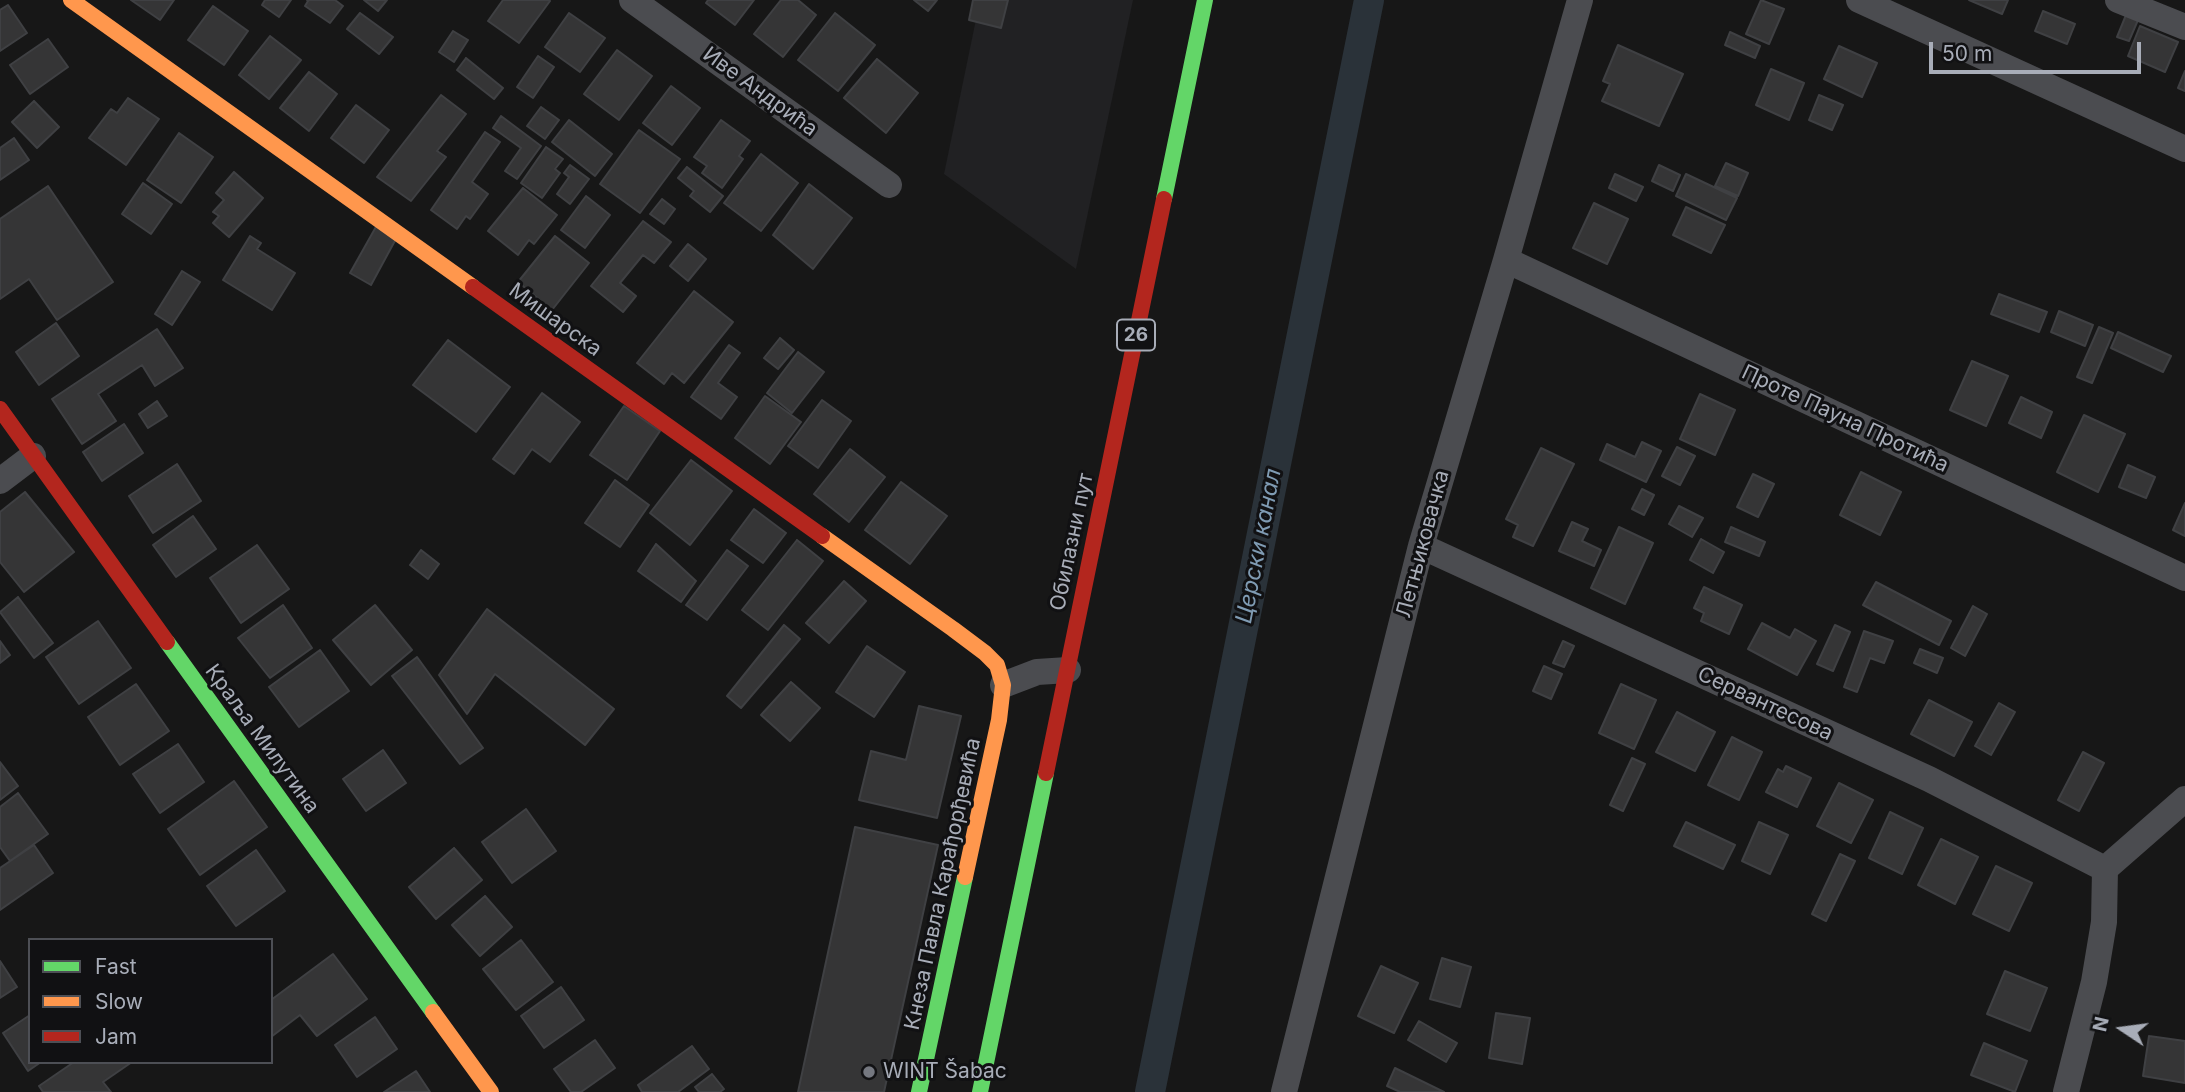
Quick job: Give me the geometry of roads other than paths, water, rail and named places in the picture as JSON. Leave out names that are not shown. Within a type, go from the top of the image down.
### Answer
[{"type":"main road","name":"Мишарска","points":[[71,0],[953,629],[997,665],[1003,685]]},
{"type":"main road","name":"Обилазни пут","points":[[980,1092],[1205,0]]},
{"type":"main road","name":"Краља Милутина","points":[[0,409],[491,1092]]},
{"type":"main road","name":"Кнеза Павла Карађорђевића","points":[[919,1092],[995,742],[1003,685]]},
{"type":"street","name":"Иве Андрића","points":[[632,0],[889,185]]},
{"type":"street","name":"Летњиковачка","points":[[1284,1092],[1421,546],[1580,0]]},
{"type":"street","points":[[1858,0],[2185,149]]},
{"type":"street","points":[[2118,0],[2185,27]]},
{"type":"street","name":"Проте Пауна Протића","points":[[1506,260],[2185,578]]},
{"type":"street","points":[[0,481],[33,456]]},
{"type":"street","name":"Сервантесова","points":[[1421,546],[1916,773],[2105,869]]},
{"type":"street","points":[[1003,685],[1037,672],[1068,670]]},
{"type":"street","points":[[2066,1092],[2094,982],[2104,922],[2105,869],[2185,799]]},
{"type":"waterway","name":"Церски канал","points":[[1150,1092],[1369,0]]},
{"type":"place","name":"WINT Šabac","points":[[869,1072]]}]
